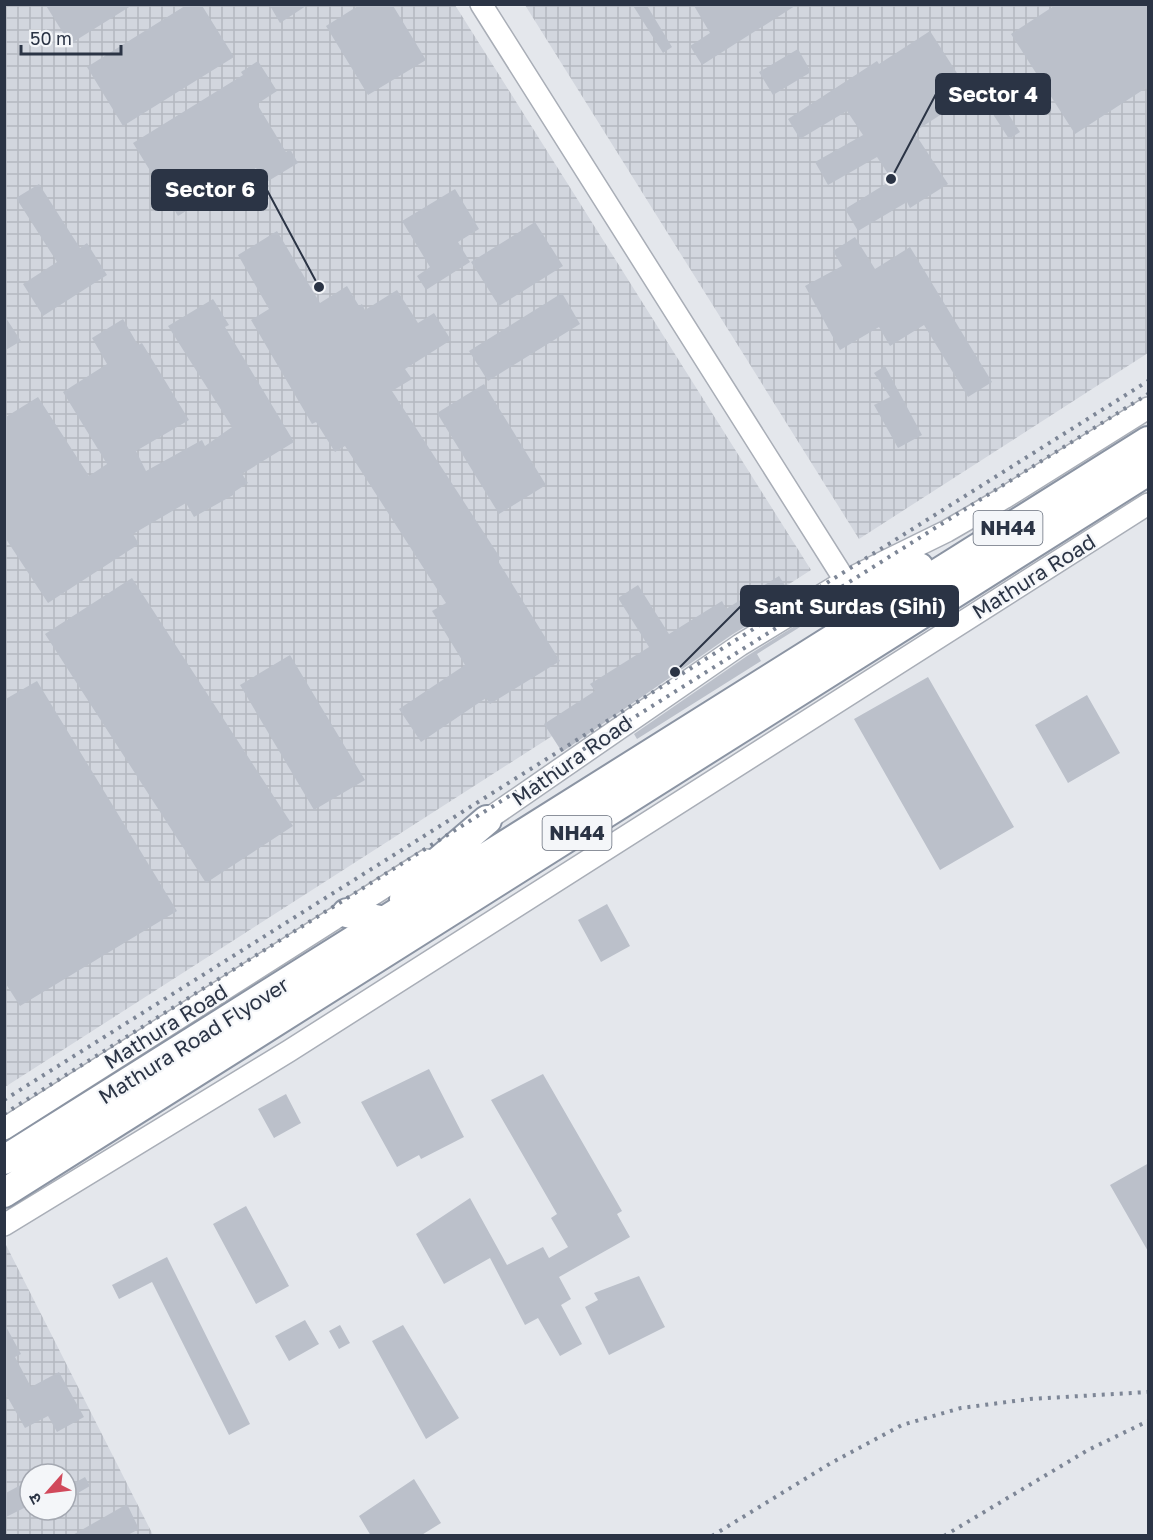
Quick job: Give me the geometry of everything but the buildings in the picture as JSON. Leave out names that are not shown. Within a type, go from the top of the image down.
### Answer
[{"type":"highway","name":"NH44","points":[[856,598],[1012,526],[1149,441]]},
{"type":"highway","name":"Mathura Road","points":[[4,1193],[1149,471]]},
{"type":"highway","name":"Mathura Road","points":[[388,918],[856,598]]},
{"type":"highway","points":[[347,913],[388,918],[420,877],[486,820]]},
{"type":"highway","name":"Mathura Road Flyover","points":[[4,1160],[388,918]]},
{"type":"main road","points":[[481,4],[856,598]]},
{"type":"main road","name":"Mathura Road","points":[[4,1129],[347,913],[740,645],[856,598],[948,531],[1149,408]]},
{"type":"main road","name":"Mathura Road","points":[[4,1225],[289,1051],[1149,504]]},
{"type":"shaded area","points":[[5,5],[455,5],[811,570],[5,1087]]},
{"type":"shaded area","points":[[525,5],[1148,5],[1148,353],[859,539]]},
{"type":"shaded area","points":[[5,1243],[153,1535],[5,1535]]},
{"type":"railway","points":[[4,1100],[1148,381]]},
{"type":"railway","points":[[4,1114],[1148,394]]},
{"type":"railway","points":[[712,1536],[831,1463],[902,1425],[961,1408],[1030,1399],[1148,1392]]},
{"type":"railway","points":[[944,1536],[1088,1450],[1148,1421]]},
{"type":"place","name":"Sector 4","points":[[891,179]]},
{"type":"place","name":"Sector 6","points":[[319,287]]},
{"type":"place","name":"Sant Surdas (Sihi)","points":[[675,672]]}]
